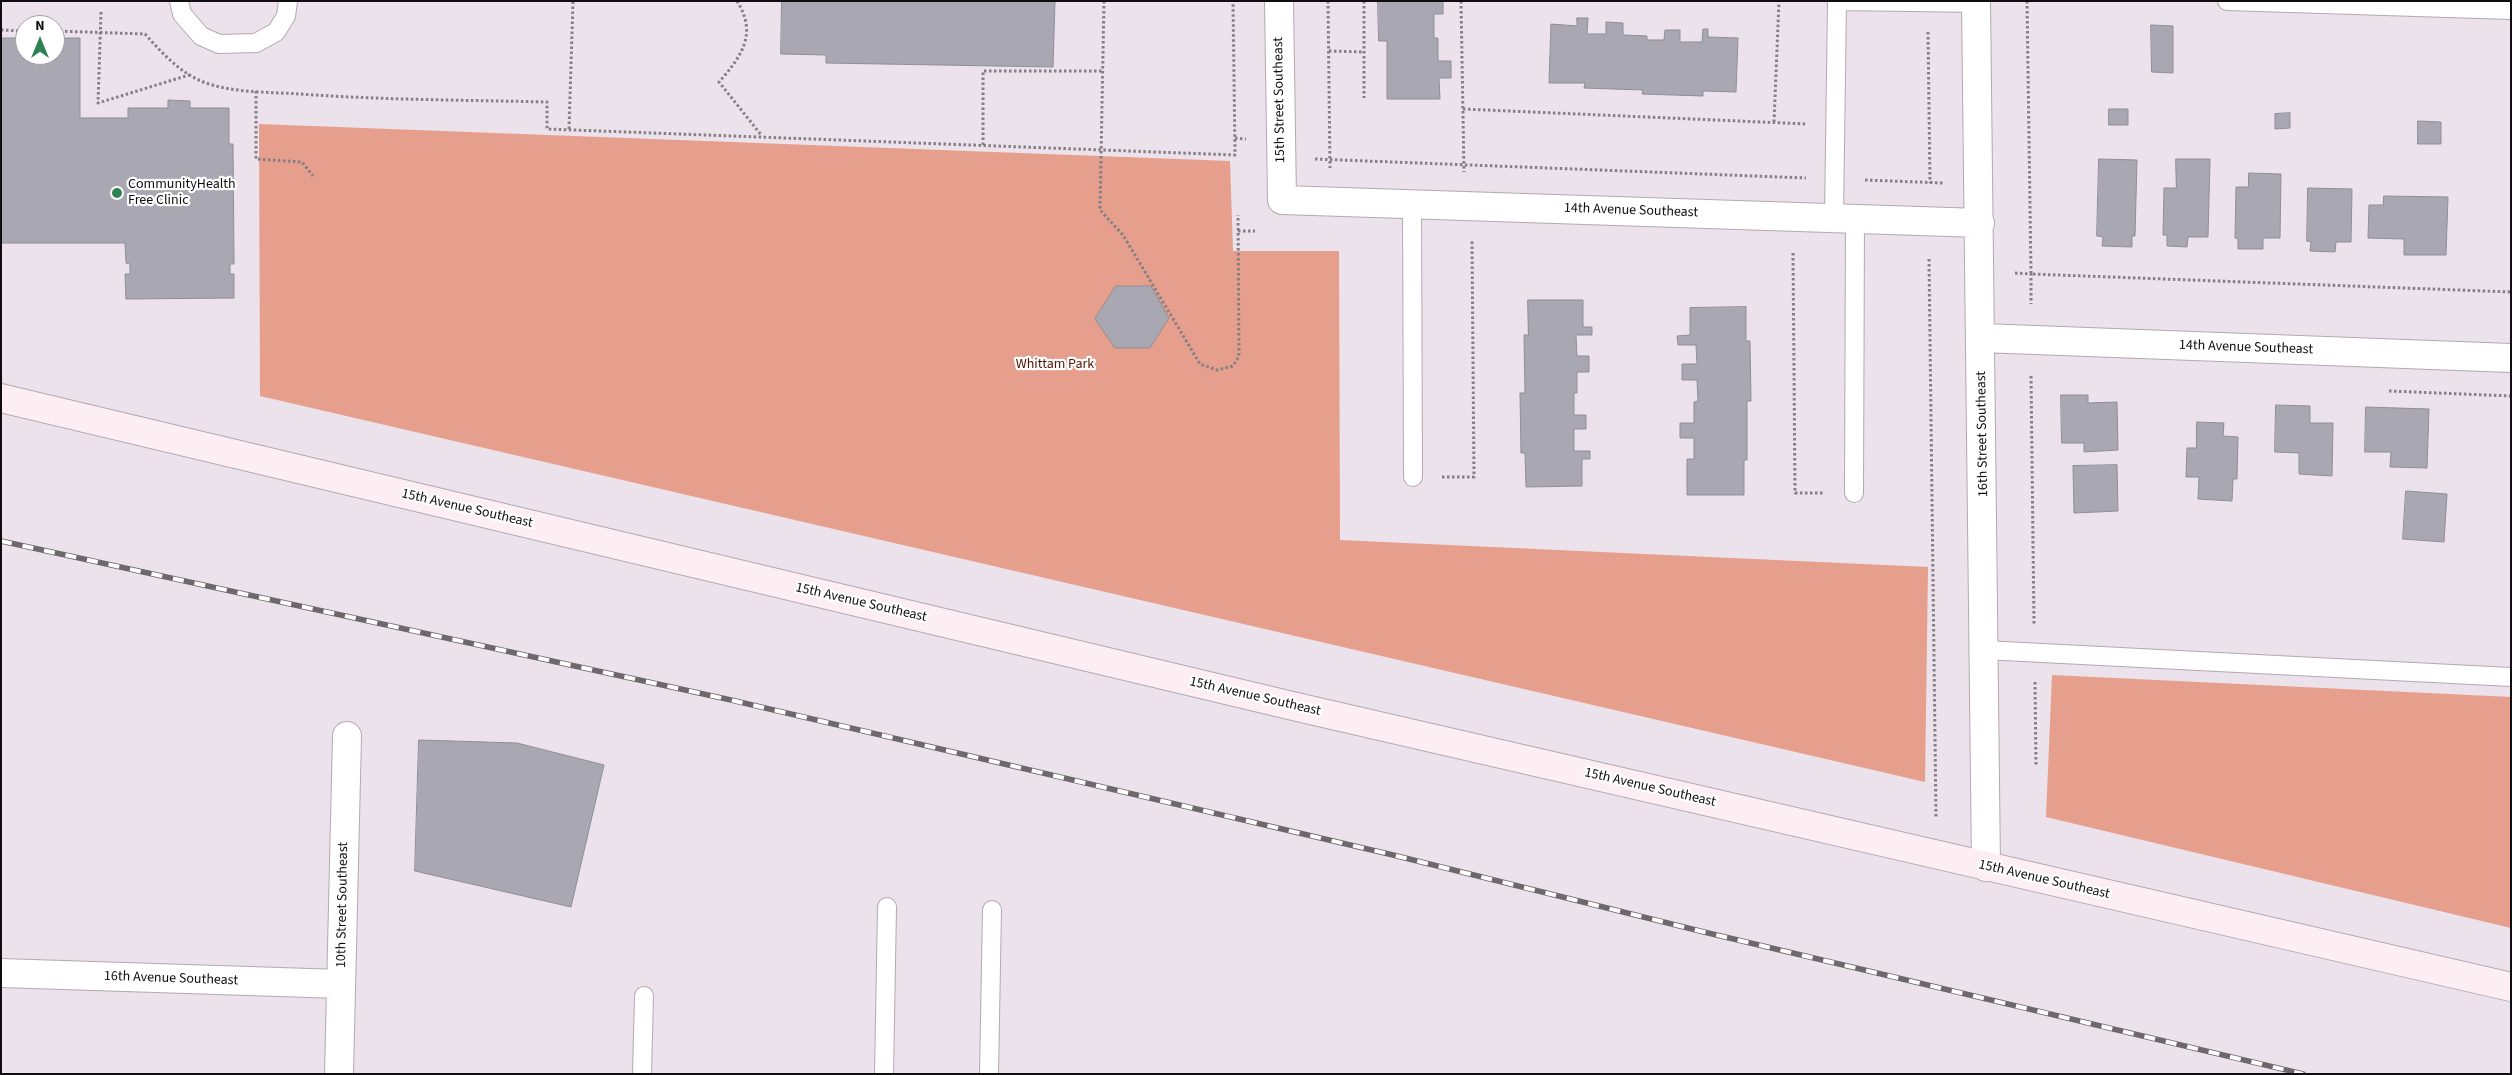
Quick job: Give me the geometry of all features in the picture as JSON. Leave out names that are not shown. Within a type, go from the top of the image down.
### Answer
[{"type":"street","name":"15th Street Southeast","points":[[1279,1],[1282,200]]},
{"type":"street","name":"16th Street Southeast","points":[[1977,2],[1986,866]]},
{"type":"street","name":"14th Avenue Southeast","points":[[1282,200],[1980,224]]},
{"type":"street","name":"14th Avenue Southeast","points":[[1982,338],[2511,358]]},
{"type":"street","name":"15th Avenue Southeast","points":[[1,398],[1297,707],[2511,987]]},
{"type":"street","name":"10th Street Southeast","points":[[339,1074],[347,736]]},
{"type":"street","name":"16th Avenue Southeast","points":[[1,974],[341,984]]},
{"type":"lane","points":[[179,1],[182,14],[201,36],[219,44],[256,43],[276,32],[286,16],[288,1]]},
{"type":"lane","points":[[1837,1],[1835,179],[1844,218],[1854,493]]},
{"type":"lane","points":[[1844,1],[1977,2]]},
{"type":"lane","points":[[2226,1],[2511,10]]},
{"type":"lane","points":[[1412,204],[1413,478]]},
{"type":"lane","points":[[1984,650],[2511,677]]},
{"type":"lane","points":[[884,1074],[887,907]]},
{"type":"lane","points":[[989,1074],[992,910]]},
{"type":"lane","points":[[642,1074],[644,996]]},
{"type":"path","points":[[569,130],[573,1]]},
{"type":"path","points":[[737,1],[743,10],[747,36],[739,60],[719,82],[762,137]]},
{"type":"path","points":[[1104,1],[1100,210],[1124,235],[1200,364],[1217,370],[1233,366],[1239,356],[1238,215]]},
{"type":"path","points":[[65,31],[145,34],[180,70],[189,75],[207,83],[256,91],[322,96],[547,102],[547,129],[1234,155],[1233,1]]},
{"type":"path","points":[[1328,1],[1330,171]]},
{"type":"path","points":[[1364,1],[1364,98]]},
{"type":"path","points":[[1461,1],[1464,177]]},
{"type":"path","points":[[1774,122],[1779,1]]},
{"type":"path","points":[[2026,1],[2031,274],[2030,340]]},
{"type":"path","points":[[1928,2],[1930,190]]},
{"type":"path","points":[[102,12],[98,103],[189,75]]},
{"type":"path","points":[[1,30],[15,31]]},
{"type":"path","points":[[1329,51],[1364,52]]},
{"type":"path","points":[[983,145],[983,71],[1103,71]]},
{"type":"path","points":[[256,91],[256,159],[302,162],[313,176]]},
{"type":"path","points":[[1463,109],[1836,125]]},
{"type":"path","points":[[1234,138],[1252,139]]},
{"type":"path","points":[[1314,159],[1979,184]]},
{"type":"path","points":[[1238,231],[1255,231]]},
{"type":"path","points":[[1413,478],[1474,478],[1472,234]]},
{"type":"path","points":[[1793,253],[1795,493],[1854,493]]},
{"type":"path","points":[[1929,258],[1936,855]]},
{"type":"path","points":[[2005,272],[2511,292]]},
{"type":"path","points":[[2031,376],[2036,767]]},
{"type":"green space","name":"Whittam Park","points":[[259,124],[1230,161],[1233,251],[1339,251],[1340,540],[1928,567],[1925,782],[260,396]]},
{"type":"green space","points":[[2052,675],[2511,697],[2511,928],[2046,817]]},
{"type":"building","points":[[782,1],[1055,1],[1053,67],[826,63],[826,55],[781,54]]},
{"type":"building","points":[[1378,1],[1443,1],[1443,14],[1434,14],[1434,38],[1438,38],[1438,61],[1451,61],[1451,78],[1439,78],[1440,99],[1387,99],[1387,41],[1379,41]]},
{"type":"building","points":[[1577,18],[1588,18],[1587,34],[1606,34],[1606,22],[1623,23],[1623,35],[1647,36],[1647,40],[1664,40],[1665,30],[1680,30],[1680,42],[1702,42],[1703,29],[1708,29],[1708,37],[1738,38],[1736,92],[1703,91],[1703,96],[1642,94],[1643,90],[1584,88],[1585,83],[1549,83],[1551,24],[1577,26]]},
{"type":"building","points":[[2151,25],[2173,26],[2173,73],[2152,72]]},
{"type":"building","name":"CommunityHealth Free Clinic","points":[[1,38],[15,38],[15,65],[65,65],[65,38],[80,38],[80,118],[128,118],[128,108],[168,108],[168,100],[190,101],[190,108],[229,108],[229,144],[233,144],[234,264],[230,264],[230,274],[234,274],[234,298],[126,299],[125,274],[130,274],[130,264],[126,263],[125,243],[1,243]]},
{"type":"building","points":[[2109,109],[2128,109],[2128,125],[2109,125]]},
{"type":"building","points":[[2290,113],[2290,128],[2275,129],[2275,114]]},
{"type":"building","points":[[2418,121],[2441,122],[2441,144],[2418,144]]},
{"type":"building","points":[[2099,159],[2137,160],[2135,236],[2132,236],[2132,247],[2102,246],[2103,237],[2097,236]]},
{"type":"building","points":[[2176,159],[2210,159],[2208,237],[2188,237],[2187,247],[2167,246],[2167,235],[2163,235],[2164,188],[2176,188]]},
{"type":"building","points":[[2249,173],[2281,174],[2280,238],[2263,238],[2263,249],[2238,249],[2238,239],[2235,238],[2236,187],[2248,187]]},
{"type":"building","points":[[2308,188],[2352,189],[2351,242],[2336,242],[2335,252],[2310,251],[2311,242],[2307,241]]},
{"type":"building","points":[[2384,196],[2448,197],[2446,255],[2404,255],[2404,239],[2368,238],[2369,205],[2383,205]]},
{"type":"building","points":[[1116,286],[1151,286],[1169,318],[1150,348],[1115,348],[1095,319]]},
{"type":"building","points":[[1528,300],[1583,300],[1583,327],[1592,327],[1592,335],[1576,335],[1577,356],[1589,356],[1589,372],[1577,372],[1577,393],[1574,393],[1574,415],[1586,415],[1586,429],[1574,429],[1574,451],[1590,451],[1590,459],[1582,459],[1582,486],[1526,487],[1525,453],[1521,453],[1520,393],[1525,393],[1524,335],[1528,335]]},
{"type":"building","points":[[1746,307],[1746,341],[1750,341],[1751,401],[1747,401],[1747,460],[1744,460],[1744,495],[1687,495],[1687,459],[1694,459],[1694,438],[1680,438],[1680,423],[1694,423],[1694,402],[1698,401],[1697,380],[1682,380],[1682,364],[1697,364],[1696,345],[1678,345],[1677,336],[1690,335],[1690,308]]},
{"type":"building","points":[[2061,395],[2088,395],[2088,403],[2117,402],[2118,450],[2084,452],[2084,443],[2062,443]]},
{"type":"building","points":[[2276,405],[2310,406],[2310,423],[2333,423],[2332,476],[2299,474],[2299,453],[2275,452]]},
{"type":"building","points":[[2366,407],[2429,409],[2427,468],[2390,467],[2391,452],[2365,452]]},
{"type":"building","points":[[2197,422],[2224,423],[2223,436],[2238,437],[2237,479],[2233,479],[2232,501],[2198,499],[2199,477],[2186,477],[2187,448],[2196,448]]},
{"type":"building","points":[[2117,465],[2118,511],[2074,513],[2073,466]]},
{"type":"building","points":[[2406,491],[2447,494],[2444,542],[2403,539]]},
{"type":"building","points":[[419,740],[517,743],[604,765],[571,907],[415,871]]},
{"type":"railway","points":[[1,541],[731,700],[1393,855],[1704,932],[2303,1074]]},
{"type":"place","name":"CommunityHealth Free Clinic","points":[[117,193]]}]
